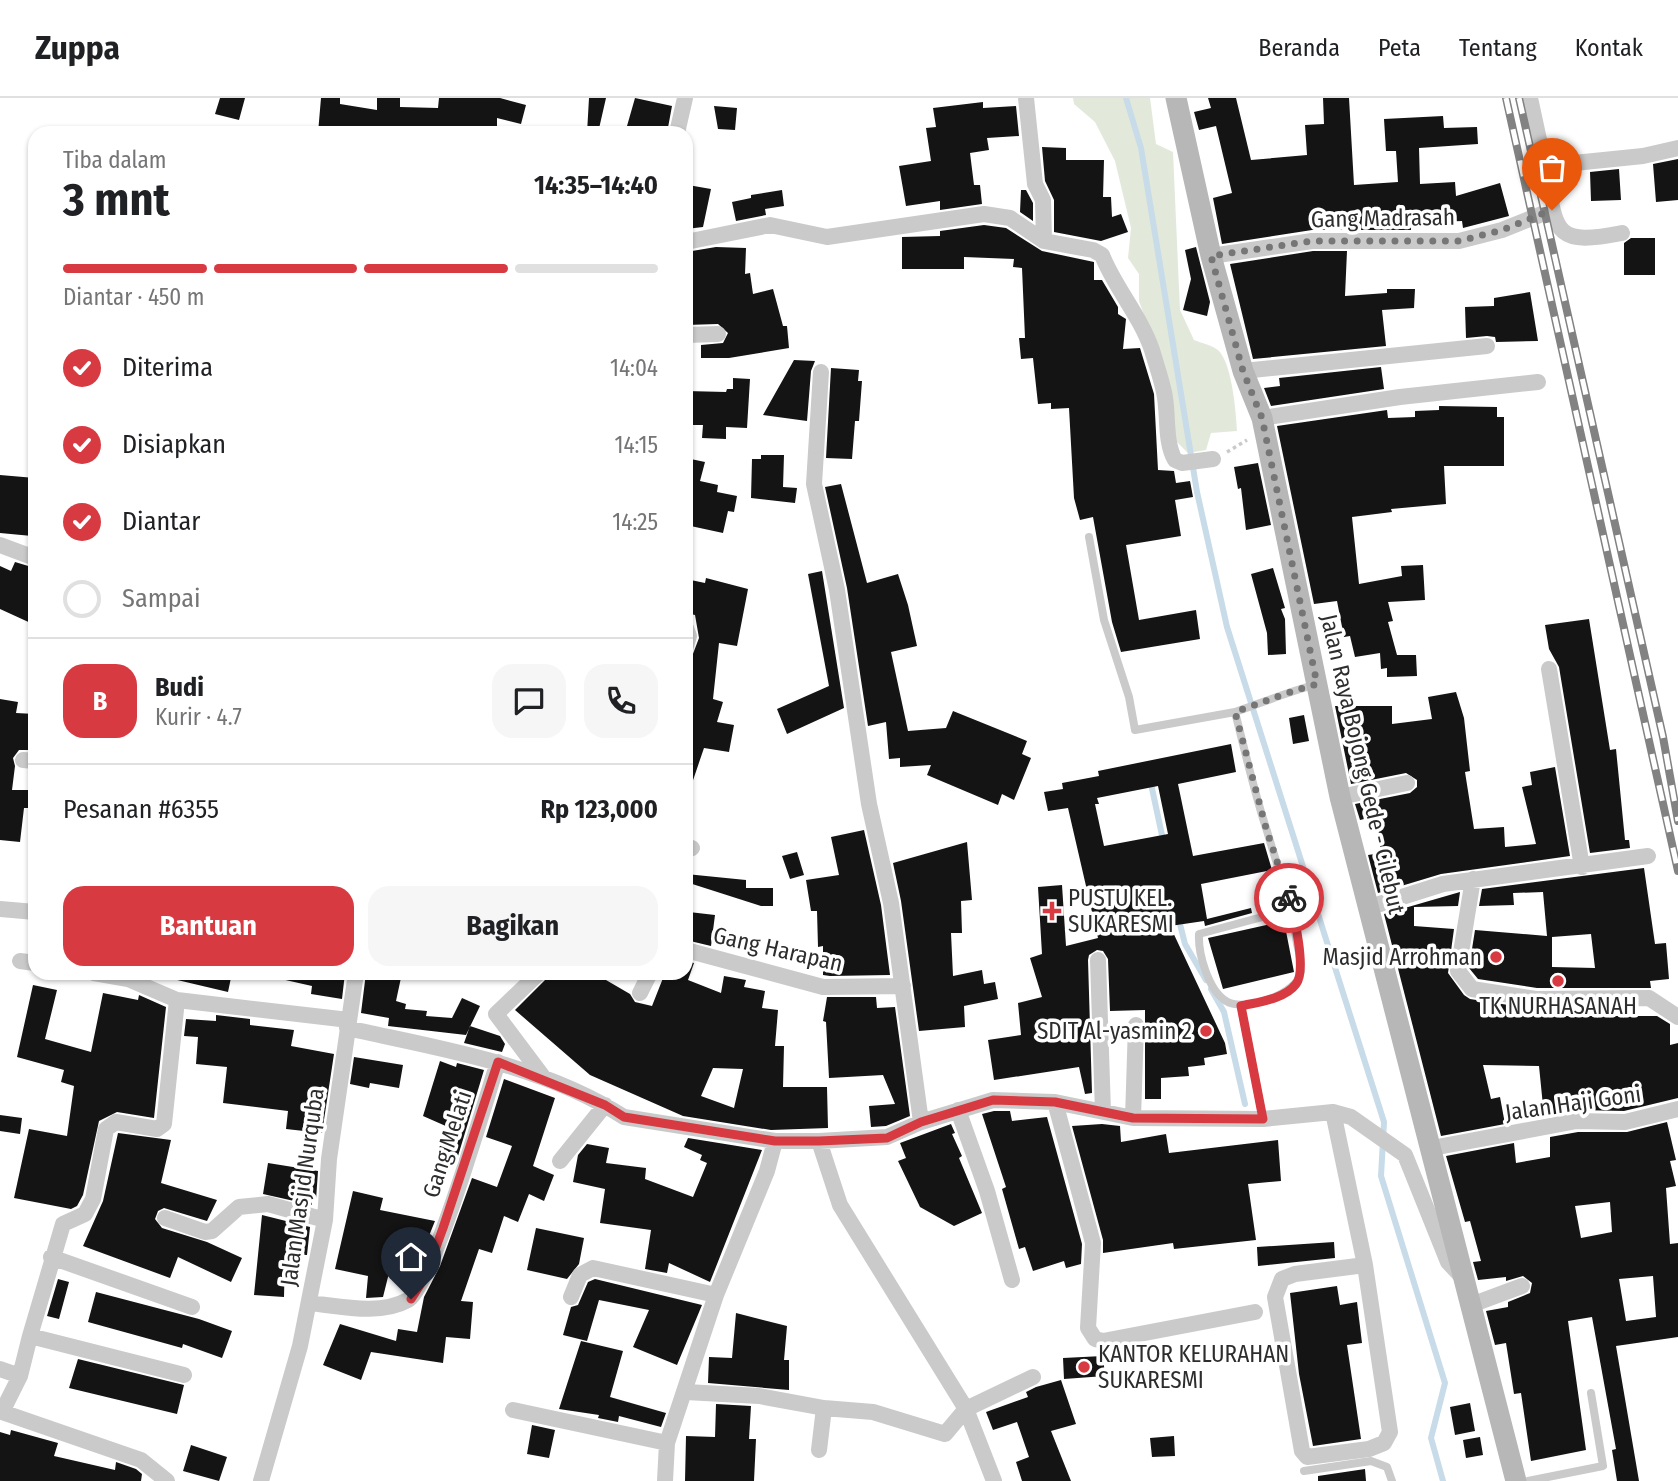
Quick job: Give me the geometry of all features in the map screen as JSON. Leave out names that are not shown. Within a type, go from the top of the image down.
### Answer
[{"type":"main road","name":"Jalan Raya Bojong Gede - Cilebut","points":[[1176,98],[1211,256],[1243,371],[1262,418],[1340,797],[1367,908],[1432,1147],[1516,1481]]},
{"type":"street","points":[[679,126],[685,98]]},
{"type":"street","points":[[1027,98],[1035,184],[1043,200],[1044,241]]},
{"type":"street","points":[[1530,98],[1552,210],[1560,231],[1568,237],[1622,233]]},
{"type":"street","points":[[1546,172],[1574,163],[1643,156],[1668,148],[1678,148]]},
{"type":"street","name":"Gang Madrasah","points":[[1211,256],[1312,241],[1459,241],[1502,230],[1552,210]]},
{"type":"street","points":[[693,241],[770,225],[827,237],[984,214],[1010,218],[1044,241],[1093,250],[1102,255],[1110,274],[1126,295],[1147,339],[1164,393],[1170,452],[1175,460],[1182,463],[1211,460]]},
{"type":"street","points":[[693,335],[718,334]]},
{"type":"street","points":[[1243,371],[1487,346]]},
{"type":"street","points":[[821,372],[814,484],[837,590],[869,804],[891,903],[921,1122]]},
{"type":"street","points":[[1262,418],[1400,397],[1538,382]]},
{"type":"street","points":[[0,545],[28,555]]},
{"type":"street","points":[[1549,669],[1582,867]]},
{"type":"street","points":[[1340,797],[1407,783]]},
{"type":"street","points":[[1367,908],[1443,884],[1648,856]]},
{"type":"street","points":[[1472,879],[1458,971],[1472,989],[1536,999],[1649,998],[1678,1017]]},
{"type":"street","points":[[0,909],[28,911]]},
{"type":"street","name":"Gang Harapan","points":[[693,952],[823,987],[903,986]]},
{"type":"street","points":[[1098,960],[1103,1112]]},
{"type":"street","points":[[135,980],[177,1000],[348,1024],[498,1062],[605,1105],[624,1117],[775,1141],[887,1138],[921,1122],[993,1100],[1055,1102],[1133,1118],[1263,1119],[1333,1112],[1351,1117],[1405,1155],[1448,1262],[1463,1278]]},
{"type":"street","name":"Jalan Masjid Nurquba","points":[[261,1481],[309,1303],[325,1220],[329,1159],[355,980]]},
{"type":"street","points":[[532,980],[496,1014],[544,1079]]},
{"type":"street","points":[[640,993],[646,980]]},
{"type":"street","points":[[167,1481],[141,1460],[1,1413],[20,1376],[51,1257],[63,1224],[85,1214],[93,1199],[106,1129],[116,1122],[157,1129],[164,1124],[177,1000]]},
{"type":"street","points":[[1133,1118],[1136,1024]]},
{"type":"street","name":"Gang Melati","points":[[309,1303],[366,1308],[389,1307],[411,1299],[425,1277],[443,1228],[498,1062]]},
{"type":"street","points":[[1055,1102],[1093,1243],[1088,1328],[1095,1339],[1103,1341],[1255,1312]]},
{"type":"street","points":[[560,1161],[605,1105]]},
{"type":"street","name":"Jalan Haji Goni","points":[[1432,1147],[1577,1121],[1625,1122],[1678,1109]]},
{"type":"street","points":[[958,1110],[987,1191],[1012,1280]]},
{"type":"street","points":[[1333,1112],[1365,1265],[1390,1432],[1384,1443],[1369,1449],[1307,1457],[1302,1451],[1275,1297],[1282,1279],[1295,1274],[1365,1265]]},
{"type":"street","points":[[665,1481],[667,1443],[716,1295],[767,1171],[775,1141]]},
{"type":"street","points":[[819,1141],[840,1205],[966,1409],[994,1481]]},
{"type":"street","points":[[165,1218],[205,1232],[212,1231],[239,1207],[268,1204],[325,1220]]},
{"type":"street","points":[[51,1257],[192,1307]]},
{"type":"street","points":[[571,1297],[580,1275],[593,1268],[716,1295]]},
{"type":"street","points":[[1471,1306],[1522,1286]]},
{"type":"street","points":[[30,1336],[184,1375]]},
{"type":"street","points":[[0,1369],[20,1376]]},
{"type":"street","points":[[686,1392],[759,1396],[824,1408],[873,1412],[945,1434],[966,1409],[1033,1377]]},
{"type":"street","points":[[819,1450],[824,1408]]},
{"type":"street","points":[[513,1410],[667,1443]]},
{"type":"lane","points":[[1089,537],[1104,620],[1135,730],[1239,710],[1265,703],[1283,692],[1317,684]]},
{"type":"lane","points":[[1239,710],[1266,828],[1292,909],[1301,971],[1297,984],[1283,994],[1241,1006],[1224,1001],[1215,989],[1198,950],[1199,934],[1292,909]]},
{"type":"lane","points":[[1241,1006],[1263,1119]]},
{"type":"lane","points":[[1528,1481],[1604,1466],[1591,1393]]},
{"type":"lane","points":[[1304,1471],[1371,1461],[1387,1468],[1392,1481]]},
{"type":"path","points":[[1211,460],[1245,443],[1262,418]]},
{"type":"shaded area","points":[[1073,98],[1150,98],[1156,144],[1173,152],[1180,310],[1194,340],[1216,349],[1223,358],[1230,377],[1236,412],[1237,431],[1211,433],[1206,450],[1188,453],[1173,438],[1166,376],[1139,301],[1139,274],[1128,258],[1131,228],[1115,161],[1095,122],[1074,104]]},
{"type":"building","points":[[220,98],[245,98],[239,120],[215,114]]},
{"type":"building","points":[[321,98],[340,98],[340,104],[377,110],[377,98],[400,98],[400,107],[438,108],[439,98],[500,98],[526,105],[521,124],[497,118],[497,126],[319,126]]},
{"type":"building","points":[[589,98],[606,98],[600,126],[587,126]]},
{"type":"building","points":[[635,98],[672,106],[668,126],[627,126]]},
{"type":"building","points":[[1208,98],[1236,98],[1251,160],[1307,155],[1305,125],[1324,124],[1323,98],[1349,98],[1354,185],[1398,182],[1396,151],[1386,151],[1384,119],[1443,116],[1444,128],[1477,127],[1478,144],[1419,148],[1420,184],[1455,182],[1456,196],[1500,183],[1509,216],[1463,228],[1462,221],[1411,223],[1411,230],[1312,230],[1222,244],[1213,198],[1232,193],[1216,126],[1199,130],[1194,112],[1211,108]]},
{"type":"building","points":[[983,102],[983,108],[1016,106],[1019,136],[987,138],[989,150],[970,153],[974,185],[980,185],[982,204],[940,210],[940,201],[906,206],[899,166],[931,161],[926,128],[936,127],[933,108]]},
{"type":"building","points":[[714,106],[737,108],[735,130],[718,129]]},
{"type":"building","points":[[1042,147],[1066,148],[1066,160],[1104,160],[1103,197],[1111,197],[1112,217],[1121,214],[1128,232],[1101,241],[1054,232],[1054,200],[1045,181]]},
{"type":"building","points":[[1678,159],[1678,200],[1656,202],[1653,164]]},
{"type":"building","points":[[1619,169],[1621,200],[1591,201],[1590,172]]},
{"type":"building","points":[[693,186],[711,189],[703,227],[693,228]]},
{"type":"building","points":[[782,190],[784,206],[765,209],[766,215],[736,221],[732,202],[751,198],[751,195]]},
{"type":"building","points":[[1021,190],[1026,190],[1033,203],[1033,221],[1020,212]]},
{"type":"building","points":[[984,225],[1006,228],[1042,251],[1094,262],[1094,280],[1102,280],[1118,307],[1118,314],[1126,319],[1123,349],[1140,348],[1154,394],[1158,470],[1174,471],[1176,483],[1190,481],[1193,497],[1175,500],[1181,536],[1126,545],[1139,620],[1196,610],[1200,639],[1121,652],[1112,622],[1093,517],[1080,520],[1074,498],[1069,408],[1051,409],[1051,403],[1038,404],[1033,358],[1021,359],[1019,338],[1025,338],[1022,268],[1013,267],[1014,259],[964,257],[964,269],[902,269],[902,237],[940,236],[940,231]]},
{"type":"building","points":[[1631,238],[1655,238],[1655,275],[1624,275],[1624,243]]},
{"type":"building","points":[[716,247],[746,248],[745,274],[750,273],[753,294],[773,289],[783,326],[787,326],[789,348],[729,358],[701,358],[701,345],[723,343],[728,333],[718,324],[693,325],[693,251]]},
{"type":"building","points":[[1196,247],[1210,302],[1207,316],[1183,310],[1191,279],[1185,250]]},
{"type":"building","points":[[1313,251],[1347,251],[1345,296],[1387,293],[1387,289],[1415,289],[1414,308],[1382,310],[1386,346],[1253,359],[1230,264]]},
{"type":"building","points":[[1530,292],[1538,341],[1496,342],[1495,337],[1487,336],[1466,338],[1465,307],[1494,306],[1494,298]]},
{"type":"building","points":[[794,360],[815,361],[811,371],[807,421],[763,415]]},
{"type":"building","points":[[1381,367],[1384,389],[1271,406],[1264,388],[1280,386],[1279,378]]},
{"type":"building","points":[[831,368],[859,370],[858,381],[862,381],[859,421],[855,421],[852,459],[826,458]]},
{"type":"building","points":[[733,378],[750,379],[747,428],[726,427],[726,439],[702,438],[703,425],[693,425],[693,391],[726,392],[727,389],[733,389]]},
{"type":"building","points":[[1439,406],[1497,407],[1497,417],[1504,417],[1504,466],[1444,466],[1446,504],[1391,509],[1392,512],[1352,517],[1359,584],[1402,576],[1401,566],[1423,565],[1425,600],[1388,602],[1393,621],[1388,622],[1397,655],[1416,655],[1417,676],[1387,677],[1387,668],[1381,669],[1380,653],[1355,657],[1350,636],[1344,637],[1337,601],[1314,604],[1277,426],[1387,410],[1388,418],[1415,417],[1415,411],[1439,410]]},
{"type":"building","points":[[761,455],[784,455],[783,487],[797,488],[795,503],[751,498],[752,459],[761,459]]},
{"type":"building","points":[[693,459],[705,462],[700,481],[718,485],[717,492],[737,496],[734,512],[728,511],[723,533],[693,527]]},
{"type":"building","points":[[1258,463],[1271,525],[1246,530],[1241,488],[1238,489],[1234,467]]},
{"type":"building","points":[[0,475],[28,477],[28,536],[0,533]]},
{"type":"building","points":[[841,484],[867,583],[898,574],[908,605],[917,646],[891,652],[908,731],[946,728],[953,711],[1027,741],[1022,754],[1031,758],[1014,800],[1002,794],[998,805],[927,775],[931,765],[900,767],[900,758],[889,759],[886,722],[868,726],[847,588],[825,487]]},
{"type":"building","points":[[15,562],[28,566],[28,622],[0,609],[0,566],[11,571]]},
{"type":"building","points":[[1273,568],[1285,608],[1281,609],[1285,619],[1286,654],[1268,655],[1267,633],[1251,574]]},
{"type":"building","points":[[822,571],[844,708],[787,734],[777,709],[829,686],[808,574]]},
{"type":"building","points":[[706,578],[748,589],[737,646],[719,643],[713,699],[723,702],[717,722],[734,725],[729,752],[704,748],[693,780],[693,654],[699,638],[693,615],[693,580],[705,583]]},
{"type":"building","points":[[1589,619],[1610,750],[1616,749],[1625,840],[1629,840],[1630,848],[1590,853],[1559,667],[1549,649],[1545,625]]},
{"type":"building","points":[[1456,692],[1464,718],[1470,771],[1465,772],[1474,829],[1504,827],[1505,847],[1536,844],[1522,787],[1532,785],[1530,772],[1555,767],[1570,856],[1441,874],[1378,893],[1368,855],[1381,853],[1377,816],[1360,820],[1355,804],[1410,793],[1417,787],[1417,780],[1406,773],[1351,784],[1335,706],[1392,706],[1392,724],[1432,719],[1428,697]]},
{"type":"building","points":[[0,699],[18,702],[16,713],[28,714],[28,750],[19,750],[13,758],[15,766],[12,790],[28,790],[28,808],[24,808],[20,842],[0,840]]},
{"type":"building","points":[[1304,715],[1309,741],[1293,744],[1289,718]]},
{"type":"building","points":[[1231,744],[1236,772],[1178,784],[1193,856],[1264,843],[1272,870],[1201,884],[1207,919],[1251,908],[1252,913],[1205,926],[1204,921],[1170,926],[1225,1043],[1227,1054],[1204,1058],[1205,1065],[1188,1067],[1189,1076],[1161,1078],[1161,1099],[1145,1099],[1145,1010],[1110,1011],[1108,959],[1103,951],[1097,950],[1089,955],[1088,960],[1092,1093],[1085,1094],[1079,1067],[994,1080],[988,1040],[1021,1035],[1018,1003],[1042,997],[1030,958],[1042,954],[1038,887],[1062,885],[1066,946],[1098,938],[1068,808],[1048,811],[1044,792],[1063,789],[1062,783],[1099,776],[1098,771]],"holes":[[[1158,786],[1168,834],[1104,846],[1095,804],[1099,804],[1097,798]]]},
{"type":"building","points":[[864,830],[881,905],[890,975],[823,975],[823,946],[818,947],[817,911],[811,911],[806,880],[839,875],[831,837]]},
{"type":"building","points":[[967,842],[972,900],[961,901],[962,933],[951,933],[953,976],[982,970],[984,984],[995,982],[998,999],[964,1006],[965,1027],[919,1031],[893,863]]},
{"type":"building","points":[[797,852],[804,875],[790,879],[782,856]]},
{"type":"building","points":[[1644,868],[1655,944],[1666,943],[1669,979],[1650,981],[1651,988],[1537,988],[1478,979],[1469,968],[1475,930],[1547,936],[1543,892],[1513,893],[1514,905],[1479,906],[1482,889]],"holes":[[[1591,934],[1595,968],[1552,967],[1552,937]]]},
{"type":"building","points":[[693,875],[746,880],[746,888],[773,888],[773,906],[761,906],[693,884]]},
{"type":"building","points":[[1460,892],[1458,906],[1414,907],[1414,926],[1454,929],[1448,973],[1464,995],[1470,999],[1534,1009],[1564,1009],[1564,1016],[1657,1016],[1670,1024],[1670,1045],[1678,1043],[1678,1098],[1624,1111],[1577,1110],[1544,1116],[1539,1066],[1483,1065],[1491,1099],[1500,1097],[1505,1124],[1441,1136],[1384,914]]},
{"type":"building","points":[[693,912],[715,915],[711,946],[693,942]]},
{"type":"building","points":[[1284,921],[1294,972],[1223,989],[1208,938]]},
{"type":"building","points":[[724,976],[746,980],[744,987],[765,991],[762,1008],[778,1010],[775,1046],[784,1046],[783,1087],[827,1087],[828,1128],[771,1130],[683,1116],[590,1075],[515,1010],[545,980],[606,980],[630,994],[635,1002],[652,1006],[662,980],[688,980],[721,993]],"holes":[[[713,1068],[743,1069],[734,1108],[701,1096]]]},
{"type":"building","points":[[177,980],[231,980],[228,992]]},
{"type":"building","points":[[285,980],[344,980],[342,999],[311,994],[312,986]]},
{"type":"building","points":[[365,980],[400,980],[396,1001],[406,1004],[405,1009],[427,1011],[426,1016],[452,1018],[462,998],[480,1006],[466,1035],[388,1026],[389,1018],[361,1013]]},
{"type":"building","points":[[33,985],[57,990],[45,1039],[91,1052],[103,993],[138,1000],[139,995],[166,1007],[154,1118],[117,1112],[99,1121],[83,1195],[77,1206],[71,1209],[14,1198],[29,1129],[67,1136],[74,1086],[61,1082],[64,1070],[17,1057]]},
{"type":"building","points":[[827,997],[876,997],[877,1008],[895,1007],[910,1116],[886,1126],[871,1127],[869,1106],[895,1104],[883,1075],[829,1078],[826,1022],[823,1021]]},
{"type":"building","points":[[216,1015],[250,1019],[250,1025],[294,1030],[291,1046],[334,1054],[322,1133],[286,1129],[288,1111],[223,1103],[227,1067],[196,1064],[198,1037],[184,1036],[186,1019],[216,1021]]},
{"type":"building","points":[[470,1026],[500,1036],[505,1044],[502,1052],[464,1043]]},
{"type":"building","points":[[354,1057],[403,1065],[399,1088],[370,1083],[369,1088],[350,1084]]},
{"type":"building","points":[[440,1061],[456,1067],[457,1063],[484,1070],[458,1156],[439,1148],[448,1127],[423,1116]]},
{"type":"building","points":[[504,1079],[555,1098],[533,1166],[554,1175],[544,1201],[529,1194],[518,1222],[504,1216],[492,1253],[479,1249],[461,1301],[473,1302],[470,1339],[446,1337],[443,1363],[371,1352],[361,1380],[323,1365],[340,1324],[396,1341],[398,1329],[417,1332],[424,1297],[440,1266],[472,1178],[497,1187],[512,1146],[486,1137]]},
{"type":"building","points":[[1010,1111],[1012,1121],[1047,1117],[1082,1244],[1081,1264],[1066,1268],[1064,1261],[1033,1271],[1025,1247],[1019,1249],[1002,1189],[1006,1187],[982,1114]]},
{"type":"building","points":[[0,1115],[22,1118],[20,1134],[0,1131]]},
{"type":"building","points":[[1667,1122],[1676,1160],[1670,1161],[1676,1186],[1666,1188],[1670,1244],[1678,1243],[1678,1337],[1616,1346],[1639,1481],[1617,1481],[1612,1450],[1616,1449],[1592,1317],[1568,1321],[1586,1450],[1531,1461],[1521,1393],[1514,1394],[1506,1343],[1495,1345],[1486,1311],[1508,1307],[1508,1302],[1530,1293],[1532,1283],[1523,1276],[1506,1281],[1506,1277],[1478,1280],[1473,1262],[1481,1261],[1470,1221],[1465,1222],[1446,1156],[1514,1143],[1516,1163],[1550,1157],[1550,1137],[1578,1132],[1627,1132]],"holes":[[[1610,1202],[1612,1232],[1581,1238],[1575,1206]],[[1653,1276],[1656,1317],[1626,1321],[1619,1279]]]},
{"type":"building","points":[[951,1124],[955,1133],[952,1134],[962,1156],[959,1158],[982,1213],[954,1226],[920,1207],[898,1161],[906,1158],[900,1143]]},
{"type":"building","points":[[1072,1126],[1120,1126],[1121,1142],[1166,1134],[1169,1153],[1278,1140],[1281,1181],[1248,1184],[1256,1240],[1174,1249],[1173,1243],[1103,1253],[1103,1240]]},
{"type":"building","points":[[118,1133],[171,1140],[161,1183],[217,1200],[207,1221],[164,1208],[158,1211],[155,1219],[162,1228],[207,1242],[242,1258],[231,1282],[178,1257],[170,1278],[83,1246],[103,1201]]},
{"type":"building","points":[[688,1138],[762,1150],[710,1282],[669,1263],[667,1273],[645,1269],[651,1230],[600,1223],[605,1189],[573,1182],[578,1155],[587,1144],[609,1148],[606,1163],[646,1168],[645,1179],[693,1197],[707,1163],[700,1160],[702,1155],[684,1147]]},
{"type":"building","points":[[268,1163],[318,1171],[316,1200],[312,1199],[312,1205],[263,1194]]},
{"type":"building","points":[[353,1191],[383,1198],[380,1210],[435,1221],[414,1273],[390,1269],[383,1297],[366,1298],[368,1276],[335,1269]]},
{"type":"building","points":[[262,1215],[310,1227],[307,1255],[285,1254],[284,1297],[254,1295]]},
{"type":"building","points":[[536,1228],[584,1238],[579,1264],[567,1279],[527,1270]]},
{"type":"building","points":[[1334,1242],[1335,1258],[1258,1266],[1257,1247]]},
{"type":"building","points":[[58,1279],[69,1282],[59,1319],[47,1316]]},
{"type":"building","points":[[595,1279],[702,1305],[677,1365],[633,1347],[649,1310],[599,1300],[587,1341],[563,1335],[571,1307],[578,1305],[588,1282]]},
{"type":"building","points":[[1337,1286],[1340,1305],[1357,1302],[1362,1343],[1347,1345],[1361,1439],[1313,1446],[1299,1374],[1290,1293]]},
{"type":"building","points":[[96,1292],[199,1319],[232,1331],[222,1358],[183,1344],[182,1348],[88,1322]]},
{"type":"building","points":[[736,1313],[787,1326],[784,1360],[789,1360],[789,1390],[708,1383],[709,1357],[732,1358]]},
{"type":"building","points":[[581,1341],[623,1351],[610,1397],[666,1413],[661,1427],[619,1416],[618,1422],[598,1418],[599,1415],[559,1409]]},
{"type":"building","name":"KANTOR KELURAHAN SUKARESMI","points":[[1103,1356],[1105,1376],[1064,1379],[1063,1358]]},
{"type":"building","points":[[78,1359],[184,1385],[177,1414],[69,1388]]},
{"type":"building","points":[[1061,1380],[1076,1424],[1051,1431],[1071,1481],[1022,1481],[1016,1462],[1029,1457],[1017,1422],[993,1430],[986,1412],[1028,1397],[1026,1392],[1036,1387]]},
{"type":"building","points":[[1470,1403],[1475,1431],[1455,1435],[1450,1407]]},
{"type":"building","points":[[716,1404],[751,1406],[749,1439],[756,1439],[754,1481],[685,1481],[686,1436],[715,1437]]},
{"type":"building","points":[[532,1425],[555,1430],[549,1458],[527,1454]]},
{"type":"building","points":[[11,1430],[58,1443],[54,1456],[115,1470],[116,1462],[136,1469],[142,1474],[141,1481],[0,1481],[0,1432],[10,1435]]},
{"type":"building","points":[[1174,1436],[1175,1456],[1152,1457],[1150,1438]]},
{"type":"building","points":[[1480,1437],[1483,1455],[1466,1458],[1463,1440]]},
{"type":"building","points":[[191,1445],[227,1457],[219,1481],[183,1471]]},
{"type":"building","points":[[1365,1469],[1366,1481],[1318,1481],[1318,1476]]},
{"type":"waterway","points":[[1126,98],[1141,148],[1197,492],[1227,627],[1384,1122],[1381,1176],[1445,1383],[1431,1438],[1443,1481]]},
{"type":"waterway","points":[[1150,779],[1163,840]]},
{"type":"waterway","points":[[1178,916],[1185,944],[1206,980]]},
{"type":"waterway","points":[[1211,989],[1224,1012],[1245,1104]]},
{"type":"railway","points":[[1506,98],[1678,871]]},
{"type":"railway","points":[[1519,98],[1663,737],[1678,821]]},
{"type":"way so far","points":[[1289,898],[1266,828],[1235,712],[1268,702],[1283,692],[1317,684],[1262,418],[1243,371],[1211,256],[1312,241],[1459,241],[1502,230],[1552,210]]},
{"type":"place","name":"PUSTU KEL. SUKARESMI","points":[[1052,911]]},
{"type":"place","name":"Masjid Arrohman","points":[[1496,957]]},
{"type":"place","name":"TK NURHASANAH","points":[[1558,981]]},
{"type":"place","name":"SDIT Al-yasmin 2","points":[[1206,1031]]},
{"type":"place","name":"KANTOR KELURAHAN SUKARESMI","points":[[1084,1367]]},
{"type":"route","points":[[411,1299],[425,1277],[443,1228],[498,1062],[605,1105],[624,1117],[775,1141],[887,1138],[921,1122],[993,1100],[1055,1102],[1133,1118],[1263,1119],[1241,1006],[1283,994],[1297,984],[1301,971],[1289,898]]}]
